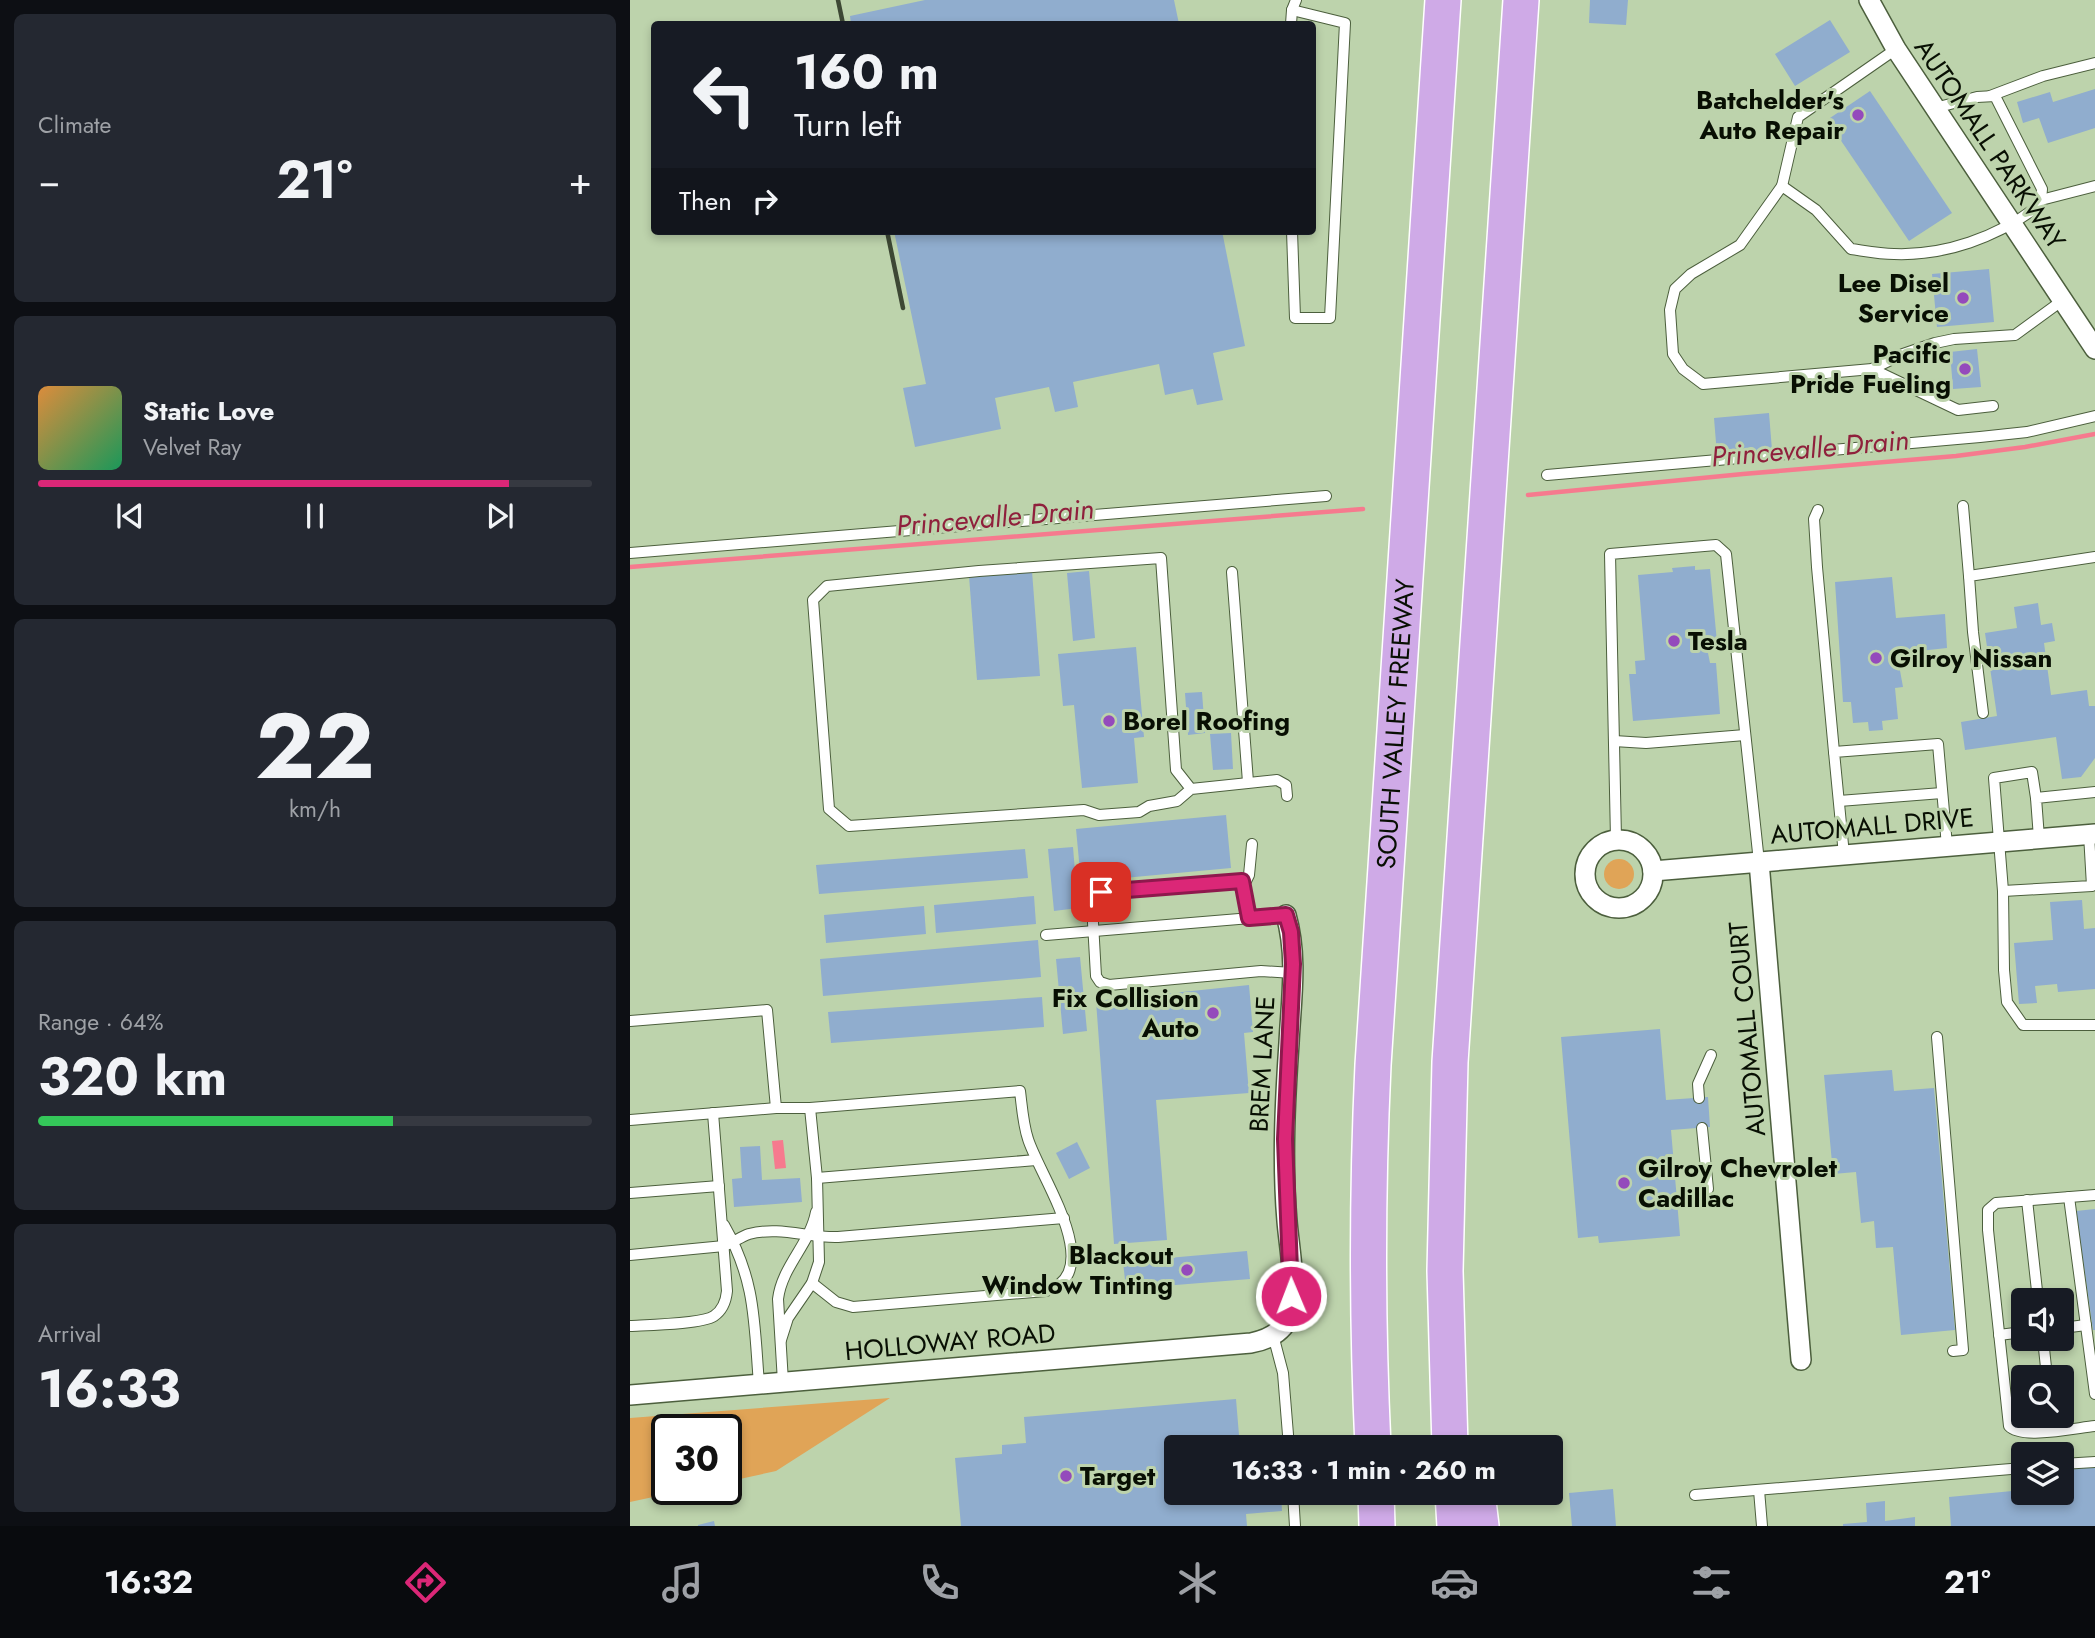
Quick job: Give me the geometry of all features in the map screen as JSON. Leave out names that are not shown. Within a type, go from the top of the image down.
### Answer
[{"type":"highway","name":"SOUTH VALLEY FREEWAY","points":[[1372,1435],[1368,1346],[1368,1203],[1373,1065],[1443,0]]},
{"type":"highway","points":[[1450,1435],[1445,1201],[1454,991],[1521,0]]},
{"type":"highway","points":[[1445,1201],[1470,1435]]},
{"type":"highway","points":[[1454,1505],[1455,1526]]},
{"type":"highway","points":[[1478,1505],[1481,1526]]},
{"type":"street","name":"AUTOMALL PARKWAY","points":[[1870,0],[1896,49],[2063,300],[2092,339]]},
{"type":"street","name":"AUTOMALL DRIVE","points":[[1653,871],[2092,834]]},
{"type":"street","points":[[1616,839],[1629,841],[1642,848],[1653,871],[1649,891],[1634,904],[1615,908],[1596,899],[1585,879],[1587,860],[1598,846],[1616,839]]},
{"type":"street","name":"AUTOMALL COURT","points":[[1759,862],[1801,1360]]},
{"type":"street","name":"BREM LANE","points":[[1273,1335],[1282,1328],[1291,1308],[1285,1139],[1293,973],[1291,932],[1286,915]]},
{"type":"street","name":"HOLLOWAY ROAD","points":[[630,1395],[1251,1343],[1273,1335]]},
{"type":"lane","points":[[1292,235],[1295,318],[1331,318],[1345,23],[1294,5]]},
{"type":"lane","points":[[1896,49],[1798,117],[1782,186],[1740,245],[1691,274],[1675,289],[1670,310],[1673,354],[1683,369],[1703,384],[1872,369],[1935,343],[2015,335],[2063,300]]},
{"type":"lane","points":[[1935,108],[1990,96],[2043,76],[2095,63]]},
{"type":"lane","points":[[1990,96],[1995,96],[2001,105],[2042,189],[2041,200]]},
{"type":"lane","points":[[1782,186],[1816,211],[1851,249],[1895,254],[1948,250],[1973,242],[2031,211],[2041,200],[2095,186]]},
{"type":"lane","points":[[1872,369],[1958,410],[1993,406]]},
{"type":"lane","points":[[1547,475],[1980,438],[2027,432],[2095,416]]},
{"type":"lane","points":[[630,553],[1326,496]]},
{"type":"lane","points":[[1963,506],[1973,632],[1983,713]]},
{"type":"lane","points":[[1818,510],[1814,519],[1844,855]]},
{"type":"lane","points":[[1616,839],[1610,554],[1716,545],[1726,554],[1759,862]]},
{"type":"lane","points":[[1969,576],[2095,557]]},
{"type":"lane","points":[[1191,789],[1176,770],[1161,558],[827,586],[813,600],[829,810],[849,826],[1084,810],[1099,816],[1139,812],[1149,806],[1177,801],[1191,789],[1277,780],[1286,785],[1287,796]]},
{"type":"lane","points":[[1232,572],[1248,782]]},
{"type":"lane","points":[[1614,741],[1646,743],[1745,735]]},
{"type":"lane","points":[[1834,752],[1938,744],[1947,846]]},
{"type":"lane","points":[[2039,838],[2032,772],[1994,778],[2003,891],[2007,1002],[2022,1025],[2095,1025]]},
{"type":"lane","points":[[2036,798],[2095,792]]},
{"type":"lane","points":[[1839,801],[1942,793]]},
{"type":"lane","points":[[2003,891],[2092,886],[2092,834]]},
{"type":"lane","points":[[1252,844],[1250,875],[1246,881],[1101,892],[1095,897],[1092,905],[1096,976],[1100,982],[1108,985],[1261,971],[1293,973]]},
{"type":"lane","points":[[1242,881],[1249,918]]},
{"type":"lane","points":[[1046,935],[1286,915]]},
{"type":"lane","points":[[630,1021],[767,1010],[776,1108]]},
{"type":"lane","points":[[1937,1037],[1963,1350],[1953,1351]]},
{"type":"lane","points":[[1699,1098],[1698,1084],[1711,1055]]},
{"type":"lane","points":[[630,1120],[1020,1091],[1028,1139],[1064,1218],[1071,1268],[1064,1282],[1046,1291],[853,1307],[836,1302],[812,1283]]},
{"type":"lane","points":[[781,1340],[788,1318],[812,1283],[818,1262],[820,1237],[817,1178],[810,1108]]},
{"type":"lane","points":[[630,1326],[707,1319],[722,1309],[726,1300],[729,1245],[722,1222],[713,1113]]},
{"type":"lane","points":[[1702,1128],[1708,1189]]},
{"type":"lane","points":[[817,1178],[1036,1160]]},
{"type":"lane","points":[[630,1194],[719,1186]]},
{"type":"lane","points":[[2095,1195],[1996,1203],[1988,1210],[2009,1426],[2014,1431],[2028,1433],[2095,1426]]},
{"type":"lane","points":[[2069,1197],[2095,1394]]},
{"type":"lane","points":[[2027,1200],[2037,1288]]},
{"type":"lane","points":[[783,1382],[779,1288],[808,1237],[818,1201]]},
{"type":"lane","points":[[630,1255],[729,1245],[745,1236],[775,1231],[820,1237],[1064,1218]]},
{"type":"lane","points":[[729,1245],[742,1259],[752,1297],[759,1384]]},
{"type":"lane","points":[[2074,1326],[2086,1325]]},
{"type":"lane","points":[[1999,1335],[2011,1334]]},
{"type":"lane","points":[[1273,1335],[1283,1374],[1288,1435]]},
{"type":"lane","points":[[2074,1463],[2095,1462]]},
{"type":"lane","points":[[1695,1495],[2011,1469]]},
{"type":"lane","points":[[1759,1490],[1762,1526]]},
{"type":"lane","points":[[1294,1505],[1295,1526]]},
{"type":"shaded area","points":[[1619,859],[1629,864],[1634,874],[1629,884],[1619,889],[1609,884],[1604,874],[1609,864]]},
{"type":"shaded area","points":[[783,1140],[786,1168],[775,1169],[772,1141]]},
{"type":"shaded area","points":[[890,1398],[776,1471],[742,1478],[742,1414],[682,1414]]},
{"type":"shaded area","points":[[651,1416],[651,1497],[630,1502],[630,1418]]},
{"type":"building","points":[[925,0],[1174,0],[1178,21],[851,21],[850,16]]},
{"type":"building","points":[[1590,0],[1628,0],[1626,25],[1589,23]]},
{"type":"building","points":[[1830,20],[1850,52],[1795,86],[1775,54]]},
{"type":"building","points":[[2095,89],[2095,128],[2048,143],[2039,118],[2023,123],[2017,102],[2050,92],[2053,102]]},
{"type":"building","points":[[1870,91],[1952,213],[1909,241],[1827,120]]},
{"type":"building","points":[[895,235],[1223,235],[1245,346],[1213,353],[1223,400],[1197,405],[1193,389],[1165,395],[1159,364],[1073,382],[1078,407],[1055,412],[1049,387],[995,398],[1001,429],[915,447],[903,388],[926,384]]},
{"type":"building","name":"Lee Disel Service","points":[[1989,269],[1994,322],[1937,327],[1932,274]]},
{"type":"building","name":"Pacific Pride Fueling","points":[[1977,349],[1981,387],[1953,389],[1950,352]]},
{"type":"building","points":[[1769,413],[1772,450],[1717,455],[1714,418]]},
{"type":"building","points":[[1695,566],[1695,570],[1710,569],[1717,642],[1706,643],[1710,663],[1716,663],[1720,714],[1633,721],[1629,674],[1636,674],[1635,661],[1645,660],[1638,575],[1673,572],[1672,568]]},
{"type":"building","points":[[1032,571],[1040,676],[977,680],[969,576]]},
{"type":"building","points":[[1089,571],[1095,638],[1073,641],[1067,573]]},
{"type":"building","name":"Gilroy Nissan","points":[[1892,577],[1896,618],[1945,614],[1947,648],[1910,652],[1911,664],[1899,665],[1903,687],[1895,688],[1898,719],[1882,721],[1883,730],[1869,731],[1868,722],[1853,723],[1851,702],[1843,702],[1835,582]]},
{"type":"building","points":[[2038,603],[2041,625],[2052,623],[2055,641],[2044,643],[2051,695],[2087,690],[2089,706],[2095,706],[2095,758],[2081,777],[2062,779],[2056,737],[1965,750],[1961,722],[1997,716],[1985,633],[2017,628],[2014,607]]},
{"type":"building","name":"Borel Roofing","points":[[1136,647],[1144,737],[1134,738],[1138,783],[1082,788],[1074,705],[1063,706],[1058,654]]},
{"type":"building","points":[[1202,692],[1205,733],[1188,735],[1185,693]]},
{"type":"building","points":[[1231,733],[1233,769],[1213,770],[1210,734]]},
{"type":"building","points":[[1226,815],[1231,868],[1081,882],[1076,829]]},
{"type":"building","points":[[1073,847],[1078,908],[1054,911],[1048,849]]},
{"type":"building","points":[[1025,849],[1028,878],[819,894],[816,865]]},
{"type":"building","points":[[1034,896],[1036,924],[936,933],[934,905]]},
{"type":"building","points":[[2082,900],[2084,929],[2095,928],[2095,989],[2058,992],[2057,984],[2035,986],[2037,1003],[2019,1004],[2014,943],[2053,940],[2050,902]]},
{"type":"building","points":[[924,906],[926,934],[826,943],[824,915]]},
{"type":"building","points":[[1038,940],[1041,977],[823,996],[820,959]]},
{"type":"building","points":[[1080,957],[1087,1031],[1063,1034],[1056,959]]},
{"type":"building","points":[[1249,985],[1253,1032],[1244,1033],[1249,1093],[1156,1100],[1167,1240],[1114,1244],[1096,1001]]},
{"type":"building","points":[[1042,997],[1044,1027],[831,1043],[828,1012]]},
{"type":"building","name":"Gilroy Chevrolet Cadillac","points":[[1660,1029],[1666,1100],[1708,1097],[1710,1127],[1671,1130],[1680,1236],[1599,1243],[1598,1236],[1578,1238],[1561,1037]]},
{"type":"building","points":[[1892,1070],[1894,1091],[1934,1088],[1955,1330],[1901,1335],[1893,1247],[1876,1248],[1874,1221],[1861,1223],[1856,1172],[1833,1174],[1824,1075]]},
{"type":"building","points":[[1077,1142],[1090,1168],[1069,1179],[1056,1153]]},
{"type":"building","points":[[760,1146],[762,1180],[800,1178],[802,1202],[734,1207],[732,1179],[742,1178],[740,1147]]},
{"type":"building","points":[[2095,1209],[2095,1330],[2093,1330],[2076,1211]]},
{"type":"building","name":"Blackout Window Tinting","points":[[1247,1251],[1250,1279],[1126,1289],[1123,1262]]},
{"type":"building","name":"Target","points":[[1236,1399],[1239,1435],[1164,1435],[1164,1505],[1282,1505],[1282,1511],[1246,1514],[1247,1526],[961,1526],[955,1458],[1002,1454],[1002,1445],[1026,1443],[1024,1417]]},
{"type":"building","points":[[2095,1465],[2095,1526],[1951,1526],[1949,1497],[2011,1491],[2011,1505],[2074,1505],[2074,1468]]},
{"type":"building","points":[[1613,1489],[1616,1526],[1572,1526],[1569,1493]]},
{"type":"building","points":[[1885,1501],[1885,1521],[1915,1517],[1915,1526],[1843,1526],[1867,1522],[1866,1503]]},
{"type":"building","points":[[714,1521],[715,1526],[698,1526],[698,1525]]},
{"type":"waterway","name":"Princevalle Drain","points":[[1528,495],[1956,456],[2095,434]]},
{"type":"waterway","name":"Princevalle Drain","points":[[630,567],[1363,509]]},
{"type":"railway","points":[[838,0],[842,21]]},
{"type":"railway","points":[[888,235],[903,308]]},
{"type":"place","name":"Batchelder's Auto Repair","points":[[1858,115]]},
{"type":"place","name":"Lee Disel Service","points":[[1963,298]]},
{"type":"place","name":"Pacific Pride Fueling","points":[[1965,369]]},
{"type":"place","name":"Tesla","points":[[1674,641]]},
{"type":"place","name":"Gilroy Nissan","points":[[1876,658]]},
{"type":"place","name":"Borel Roofing","points":[[1109,721]]},
{"type":"place","name":"Fix Collision Auto","points":[[1213,1013]]},
{"type":"place","name":"Gilroy Chevrolet Cadillac","points":[[1624,1183]]},
{"type":"place","name":"Blackout Window Tinting","points":[[1187,1270]]},
{"type":"place","name":"Target","points":[[1066,1476]]},
{"type":"route","points":[[1101,892],[1242,881],[1249,918],[1286,915],[1293,948],[1285,1139],[1291,1296]]}]
